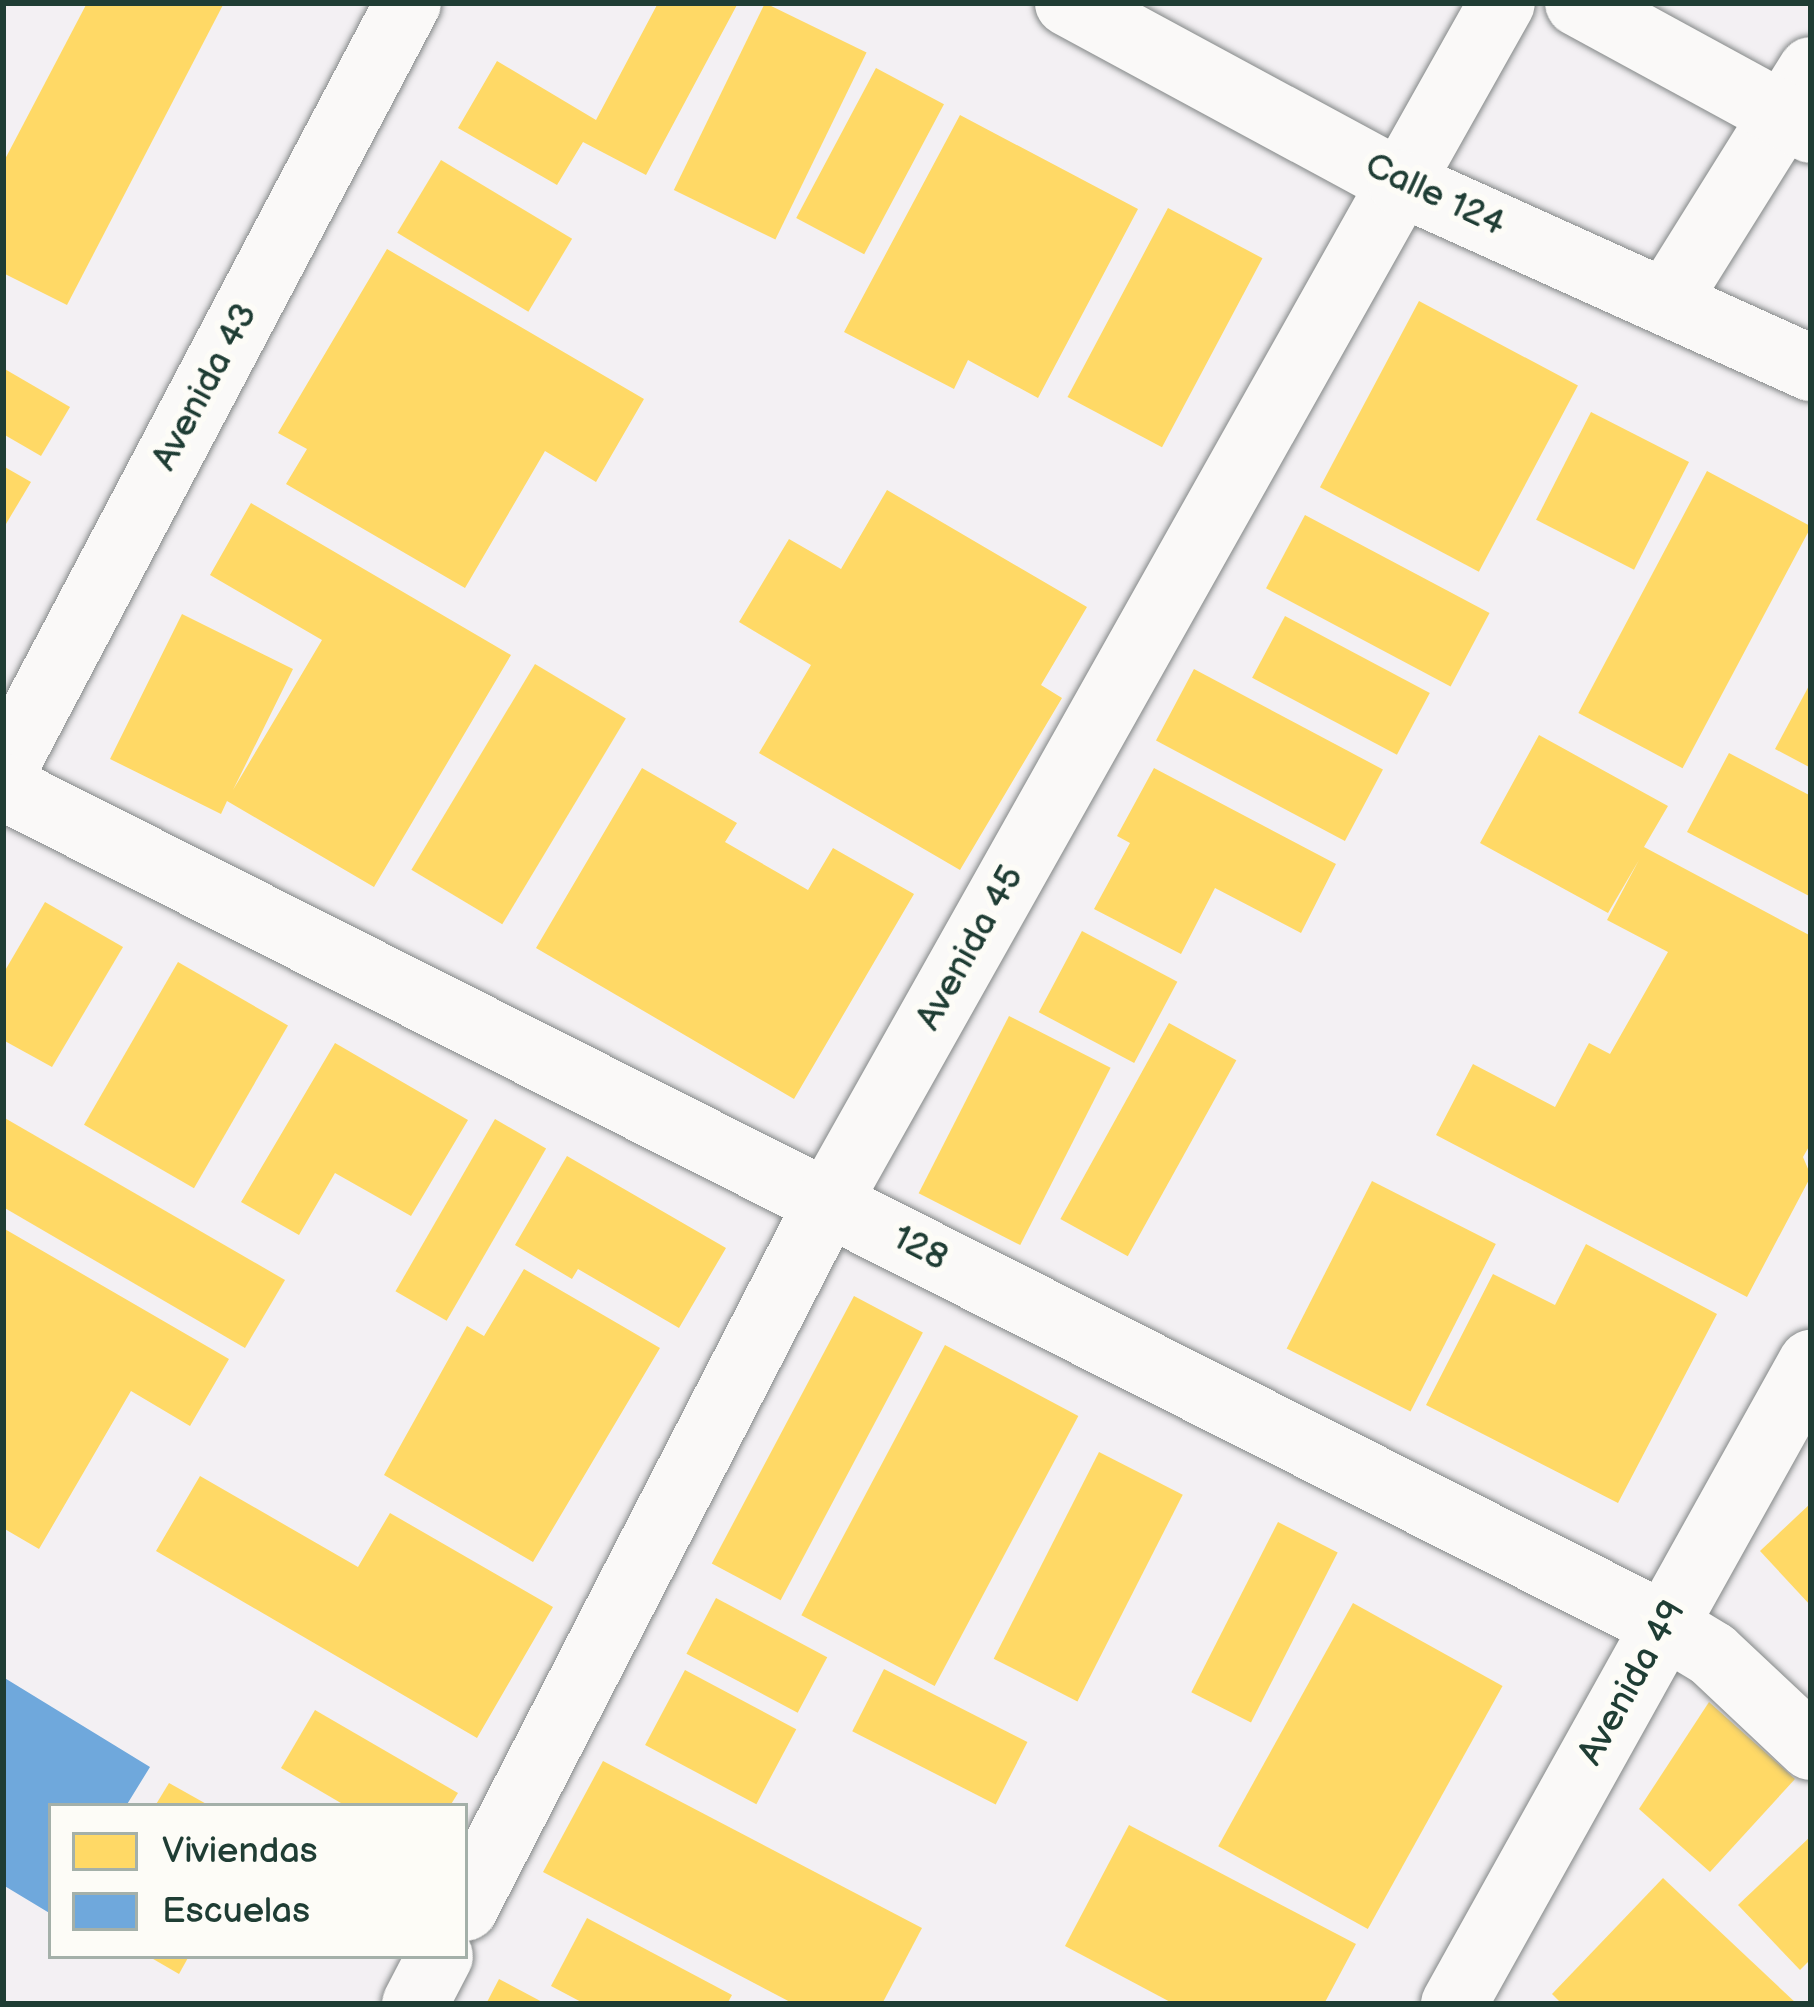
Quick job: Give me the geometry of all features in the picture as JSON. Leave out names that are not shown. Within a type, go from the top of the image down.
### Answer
[{"type":"street","name":"Avenida 43","points":[[3,771],[408,3]]},
{"type":"street","name":"Avenida 45","points":[[468,1901],[828,1202],[1502,3]]},
{"type":"street","points":[[1578,3],[1801,105],[1668,298]]},
{"type":"street","name":"Calle 124","points":[[1108,13],[1401,183],[1668,298],[1811,368]]},
{"type":"street","name":"128","points":[[3,787],[1664,1625],[1712,1654],[1811,1747]]},
{"type":"street","name":"Avenida 49","points":[[1454,2004],[1811,1363]]},
{"type":"street","points":[[416,2004],[438,1959]]},
{"type":"building: Viviendas","points":[[87,3],[224,3],[67,305],[3,273],[3,163]]},
{"type":"building: Viviendas","points":[[658,3],[738,3],[646,175],[583,142],[557,185],[458,128],[497,61],[596,120]]},
{"type":"building: Viviendas","points":[[765,3],[867,53],[775,239],[674,190]]},
{"type":"building: Viviendas","points":[[876,68],[944,104],[864,254],[796,218]]},
{"type":"building: Viviendas","points":[[960,115],[1138,209],[1038,398],[968,360],[954,389],[844,332]]},
{"type":"building: Viviendas","points":[[441,160],[572,239],[528,312],[397,233]]},
{"type":"building: Viviendas","points":[[1168,208],[1262,258],[1162,447],[1068,397]]},
{"type":"building: Viviendas","points":[[387,249],[644,399],[596,482],[545,451],[465,588],[286,484],[307,449],[278,433]]},
{"type":"building: Viviendas","points":[[1419,301],[1578,386],[1479,572],[1320,487]]},
{"type":"building: Viviendas","points":[[3,368],[70,407],[41,456],[3,434]]},
{"type":"building: Viviendas","points":[[1591,412],[1689,462],[1634,570],[1536,520]]},
{"type":"building: Viviendas","points":[[3,466],[31,482],[3,529]]},
{"type":"building: Viviendas","points":[[1707,471],[1811,527],[1683,768],[1578,713]]},
{"type":"building: Viviendas","points":[[887,490],[1087,607],[1041,685],[1062,698],[960,870],[759,753],[811,665],[739,622],[789,539],[841,569]]},
{"type":"building: Viviendas","points":[[251,503],[511,655],[374,887],[227,801],[221,814],[110,759],[182,614],[293,669],[233,790],[322,640],[210,575]]},
{"type":"building: Viviendas","points":[[1305,515],[1490,613],[1451,686],[1266,588]]},
{"type":"building: Viviendas","points":[[1285,616],[1430,693],[1397,755],[1252,678]]},
{"type":"building: Viviendas","points":[[535,664],[626,719],[502,924],[411,870]]},
{"type":"building: Viviendas","points":[[1194,669],[1383,769],[1345,841],[1156,741]]},
{"type":"building: Viviendas","points":[[1811,682],[1811,768],[1775,749]]},
{"type":"building: Viviendas","points":[[1539,735],[1668,806],[1644,847],[1811,936],[1811,1143],[1803,1157],[1811,1176],[1747,1297],[1436,1135],[1473,1064],[1555,1107],[1589,1043],[1610,1054],[1668,952],[1607,920],[1639,860],[1608,913],[1480,843]]},
{"type":"building: Viviendas","points":[[1729,753],[1811,796],[1811,897],[1687,832]]},
{"type":"building: Viviendas","points":[[642,768],[737,823],[725,842],[808,890],[833,848],[914,894],[794,1099],[536,948]]},
{"type":"building: Viviendas","points":[[1154,768],[1336,864],[1301,933],[1215,888],[1181,954],[1094,909],[1130,843],[1117,836]]},
{"type":"building: Viviendas","points":[[45,902],[123,947],[52,1067],[3,1040],[3,974]]},
{"type":"building: Viviendas","points":[[1082,931],[1177,982],[1134,1063],[1039,1012]]},
{"type":"building: Viviendas","points":[[178,962],[288,1026],[194,1188],[84,1125]]},
{"type":"building: Viviendas","points":[[1009,1016],[1111,1068],[1020,1245],[919,1193]]},
{"type":"building: Viviendas","points":[[1169,1023],[1236,1060],[1128,1256],[1060,1219]]},
{"type":"building: Viviendas","points":[[335,1043],[468,1120],[411,1216],[335,1173],[299,1235],[241,1202]]},
{"type":"building: Viviendas","points":[[3,1117],[285,1280],[245,1348],[3,1207]]},
{"type":"building: Viviendas","points":[[495,1119],[546,1148],[447,1321],[396,1291]]},
{"type":"building: Viviendas","points":[[567,1156],[726,1248],[679,1328],[578,1269],[572,1279],[515,1245]]},
{"type":"building: Viviendas","points":[[1372,1181],[1496,1244],[1410,1412],[1287,1349]]},
{"type":"building: Viviendas","points":[[3,1228],[229,1359],[190,1426],[131,1391],[39,1549],[3,1528]]},
{"type":"building: Viviendas","points":[[1586,1244],[1717,1314],[1618,1503],[1426,1405],[1493,1274],[1555,1305]]},
{"type":"building: Viviendas","points":[[524,1269],[660,1348],[533,1562],[384,1475],[467,1326],[484,1336]]},
{"type":"building: Viviendas","points":[[854,1296],[923,1333],[781,1600],[712,1564]]},
{"type":"building: Viviendas","points":[[945,1345],[1078,1416],[935,1686],[801,1615]]},
{"type":"building: Viviendas","points":[[1099,1452],[1183,1495],[1077,1701],[994,1659]]},
{"type":"building: Viviendas","points":[[200,1476],[358,1567],[390,1513],[553,1607],[477,1738],[156,1551]]},
{"type":"building: Viviendas","points":[[1811,1503],[1811,1606],[1760,1551]]},
{"type":"building: Viviendas","points":[[1278,1522],[1338,1552],[1251,1723],[1191,1692]]},
{"type":"building: Viviendas","points":[[716,1598],[827,1657],[798,1713],[686,1654]]},
{"type":"building: Viviendas","points":[[1353,1603],[1503,1686],[1368,1929],[1218,1846]]},
{"type":"building: Viviendas","points":[[884,1669],[1027,1742],[996,1804],[852,1731]]},
{"type":"building: Viviendas","points":[[685,1670],[796,1729],[756,1804],[645,1745]]},
{"type":"building: Viviendas","points":[[1709,1702],[1795,1779],[1710,1872],[1639,1809]]},
{"type":"building: Viviendas","points":[[315,1710],[458,1793],[452,1803],[341,1803],[281,1768]]},
{"type":"building: Viviendas","points":[[603,1761],[922,1928],[882,2004],[794,2004],[543,1872]]},
{"type":"building: Viviendas","points":[[169,1783],[205,1803],[157,1803]]},
{"type":"building: Viviendas","points":[[1129,1825],[1356,1944],[1324,2004],[1174,2004],[1065,1946]]},
{"type":"building: Viviendas","points":[[1811,1836],[1811,1959],[1800,1970],[1738,1905]]},
{"type":"building: Viviendas","points":[[1663,1878],[1797,2004],[1562,2004],[1552,1994]]},
{"type":"building: Viviendas","points":[[587,1918],[732,1995],[727,2004],[585,2004],[551,1986]]},
{"type":"building: Viviendas","points":[[153,1959],[187,1959],[179,1974]]},
{"type":"building: Viviendas","points":[[499,1979],[546,2004],[486,2004]]},
{"type":"building: Escuelas","points":[[3,1677],[150,1767],[128,1803],[48,1803],[48,1912],[3,1885]]}]
